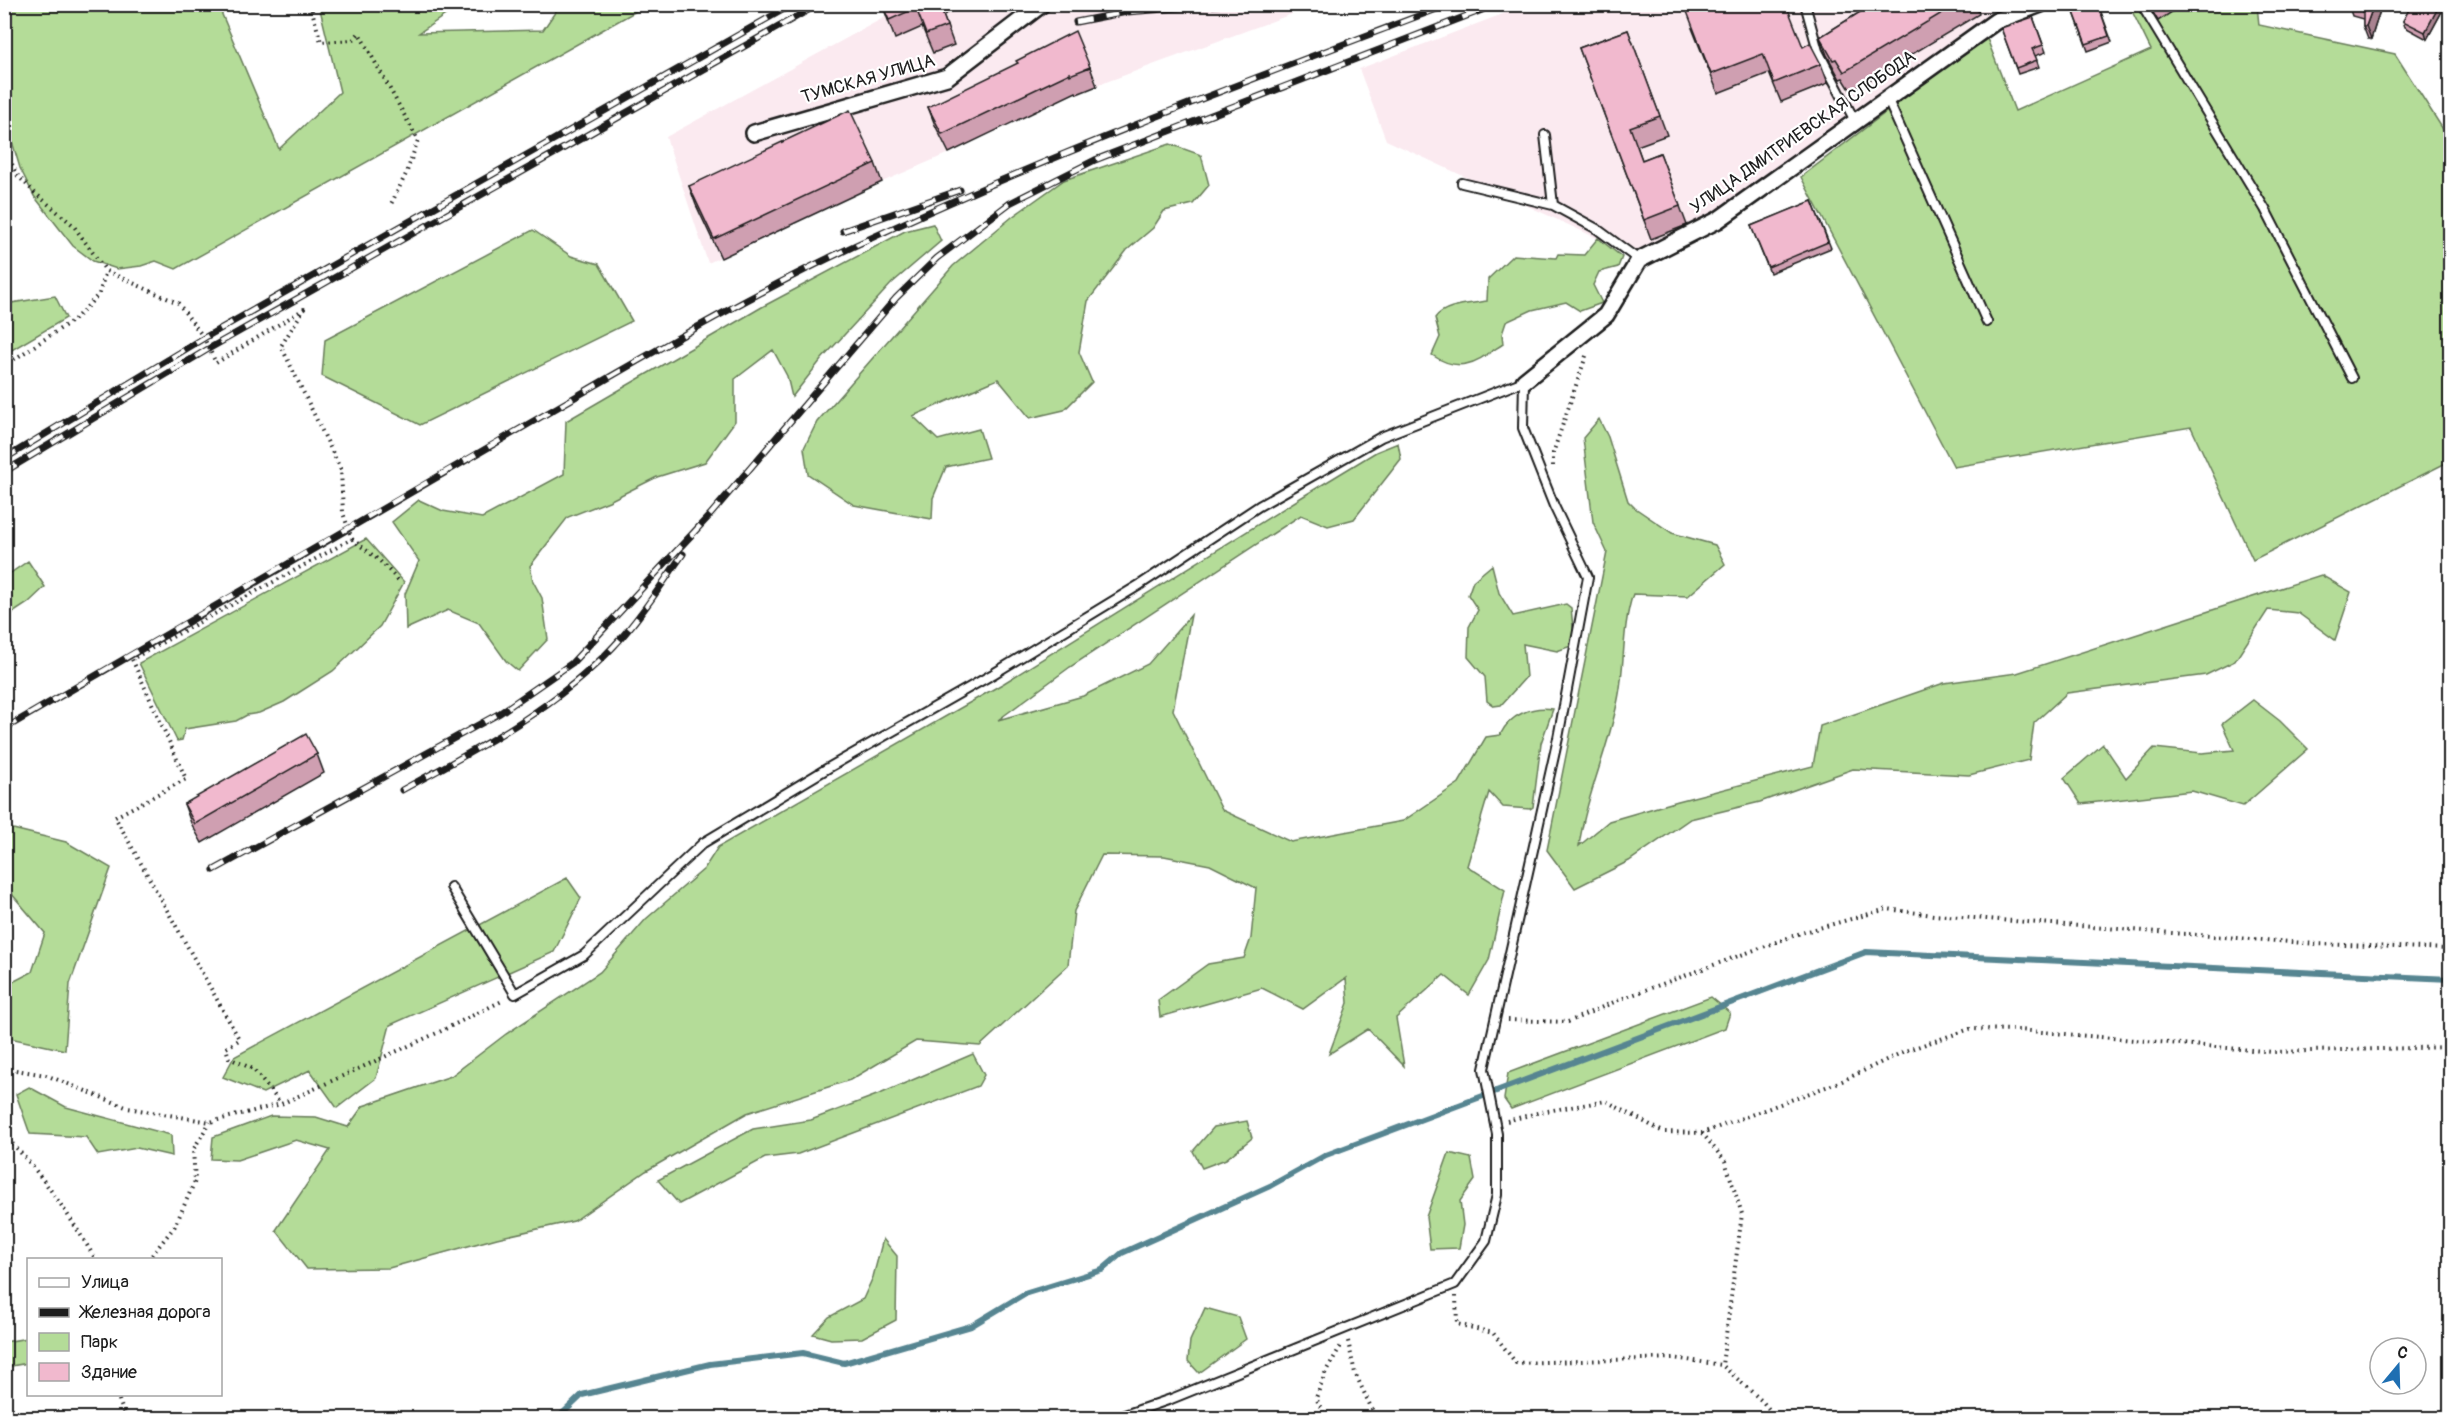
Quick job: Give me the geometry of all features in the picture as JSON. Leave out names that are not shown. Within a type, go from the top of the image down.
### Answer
[{"type":"street","name":"ТУМСКАЯ УЛИЦА","points":[[754,133],[947,77],[1042,4]]},
{"type":"street","name":"УЛИЦА ДМИТРИЕВСКАЯ СЛОБОДА","points":[[1639,260],[1718,220],[1996,21],[2041,4]]},
{"type":"street","points":[[1524,381],[1606,315],[1639,260]]},
{"type":"lane","points":[[1805,4],[1818,51],[1855,121]]},
{"type":"lane","points":[[2141,4],[2265,209],[2352,378]]},
{"type":"lane","points":[[1887,98],[1988,322]]},
{"type":"lane","points":[[1545,135],[1553,205]]},
{"type":"lane","points":[[1462,183],[1553,205],[1597,229],[1639,260]]},
{"type":"lane","points":[[451,887],[515,994],[584,955],[703,843],[1141,584],[1259,506],[1381,437],[1524,381],[1523,428],[1551,497],[1588,577],[1558,738],[1484,1069],[1495,1124],[1497,1195],[1486,1241],[1455,1284],[1116,1419]]},
{"type":"path","points":[[310,4],[321,42],[353,40],[359,33],[418,140],[406,174],[390,206]]},
{"type":"path","points":[[4,148],[18,176],[73,225],[106,271],[178,303],[204,338],[216,363],[304,309],[281,346],[340,470],[343,513],[352,539],[380,561],[398,580]]},
{"type":"path","points":[[4,366],[75,319],[99,294],[106,271]]},
{"type":"path","points":[[1551,497],[1553,453],[1598,321]]},
{"type":"path","points":[[281,1104],[253,1069],[229,1058],[226,1048],[239,1040],[238,1037],[116,817],[186,779],[132,659],[352,539]]},
{"type":"path","points":[[1495,1019],[1568,1022],[1621,999],[1801,933],[1887,909],[1946,916],[2317,944],[2451,949]]},
{"type":"path","points":[[4,1068],[46,1075],[128,1108],[210,1122],[281,1104],[437,1033],[515,994]]},
{"type":"path","points":[[1495,1124],[1541,1112],[1606,1101],[1663,1132],[1702,1133],[1842,1081],[1905,1051],[1970,1029],[2019,1030],[2274,1053],[2451,1047]]},
{"type":"path","points":[[150,1258],[175,1226],[188,1199],[195,1181],[194,1150],[210,1122]]},
{"type":"path","points":[[1702,1133],[1725,1161],[1742,1214],[1722,1365]]},
{"type":"path","points":[[4,1135],[22,1153],[67,1212],[95,1258]]},
{"type":"path","points":[[1455,1284],[1457,1324],[1493,1333],[1516,1363],[1674,1358],[1722,1365],[1763,1402],[1776,1419]]},
{"type":"path","points":[[1326,1419],[1316,1398],[1326,1371],[1347,1337],[1355,1373],[1376,1419]]},
{"type":"path","points":[[117,1396],[124,1414],[131,1419]]},
{"type":"shaded area","points":[[1987,4],[1991,15],[1792,159],[1690,229],[1631,254],[1386,140],[1359,69],[1526,5]]},
{"type":"shaded area","points":[[907,5],[1290,5],[1292,14],[1065,97],[949,153],[708,263],[666,137]]},
{"type":"green space","points":[[4,5],[218,5],[279,149],[340,92],[319,5],[460,5],[419,33],[543,30],[560,5],[647,5],[176,269],[156,261],[141,266],[117,269],[93,261],[73,246],[34,196],[20,168],[5,118]]},
{"type":"green space","points":[[2129,5],[2257,5],[2259,25],[2395,54],[2446,134],[2450,132],[2450,461],[2253,560],[2191,427],[1954,467],[1801,177],[1986,36],[2015,111],[2151,50]]},
{"type":"green space","points":[[1170,144],[1201,155],[1209,185],[1193,204],[1164,211],[1153,228],[1127,250],[1088,301],[1079,352],[1092,382],[1064,410],[1030,418],[998,379],[913,416],[938,440],[979,429],[988,458],[946,467],[933,498],[932,519],[854,505],[808,474],[804,448],[817,422],[953,266],[1012,217],[1064,180]]},
{"type":"green space","points":[[933,224],[941,241],[892,283],[821,360],[792,397],[787,376],[773,350],[735,379],[735,421],[705,462],[657,477],[609,501],[568,517],[530,566],[533,581],[542,598],[548,639],[518,671],[506,661],[479,623],[448,610],[406,629],[405,594],[419,561],[392,522],[419,500],[443,511],[482,518],[564,474],[566,421],[762,307],[905,231]]},
{"type":"green space","points":[[533,230],[571,256],[599,264],[632,321],[420,425],[322,376],[325,340]]},
{"type":"green space","points":[[1598,238],[1622,257],[1618,267],[1599,272],[1593,285],[1602,303],[1580,311],[1566,302],[1532,310],[1506,322],[1502,334],[1503,344],[1469,363],[1452,364],[1432,355],[1440,337],[1435,318],[1439,313],[1451,307],[1487,301],[1488,279],[1513,255],[1556,258],[1558,254],[1584,255]]},
{"type":"green space","points":[[55,296],[66,318],[5,354],[5,304]]},
{"type":"green space","points":[[1599,419],[1608,437],[1628,501],[1672,533],[1715,545],[1725,564],[1688,596],[1633,594],[1625,631],[1621,682],[1615,713],[1587,808],[1579,846],[1609,821],[1813,766],[1820,726],[1944,683],[2017,673],[2321,575],[2351,592],[2335,640],[2298,613],[2268,610],[2235,661],[2206,675],[2067,693],[2034,723],[2029,760],[1969,775],[1853,769],[1760,802],[1690,819],[1629,861],[1575,888],[1547,850],[1607,552],[1593,522],[1583,438]]},
{"type":"green space","points":[[1398,443],[1401,459],[1354,519],[1328,526],[1301,515],[1070,667],[998,720],[1083,696],[1148,664],[1191,615],[1173,710],[1222,810],[1291,842],[1403,821],[1459,783],[1486,737],[1500,735],[1510,722],[1522,713],[1537,709],[1553,709],[1541,743],[1533,807],[1530,809],[1503,807],[1489,792],[1467,866],[1505,890],[1489,960],[1469,995],[1444,975],[1396,1018],[1404,1066],[1368,1029],[1329,1054],[1348,1003],[1346,978],[1303,1009],[1262,988],[1160,1017],[1158,1000],[1208,964],[1244,958],[1251,938],[1256,888],[1210,865],[1164,856],[1102,855],[1074,911],[1068,965],[980,1046],[916,1041],[850,1080],[747,1113],[646,1171],[574,1221],[497,1238],[389,1268],[307,1269],[276,1230],[330,1150],[296,1140],[237,1160],[211,1159],[213,1137],[271,1116],[316,1117],[348,1127],[363,1106],[451,1076],[506,1034],[600,972],[646,919],[704,869],[718,847],[1004,683],[1302,497],[1376,452]]},
{"type":"green space","points":[[366,539],[404,582],[380,626],[333,671],[284,702],[236,721],[185,729],[182,740],[177,741],[139,663]]},
{"type":"green space","points":[[28,561],[45,587],[28,603],[5,618],[5,577]]},
{"type":"green space","points":[[1492,565],[1499,593],[1513,616],[1566,604],[1571,608],[1574,637],[1571,646],[1557,651],[1523,644],[1526,677],[1501,705],[1494,706],[1487,701],[1485,677],[1468,657],[1469,627],[1478,610],[1468,595],[1473,581]]},
{"type":"green space","points":[[2253,700],[2280,721],[2308,749],[2243,806],[2192,791],[2081,804],[2064,778],[2103,744],[2126,778],[2154,748],[2202,753],[2234,750],[2222,724]]},
{"type":"green space","points":[[5,827],[66,842],[111,868],[70,984],[65,1050],[5,1037],[5,986],[32,972],[45,933],[10,892],[5,894]]},
{"type":"green space","points":[[567,878],[581,898],[554,952],[390,1025],[376,1078],[337,1108],[310,1070],[263,1093],[223,1077],[234,1057]]},
{"type":"green space","points":[[1711,997],[1730,1013],[1725,1028],[1511,1109],[1504,1099],[1508,1073]]},
{"type":"green space","points":[[973,1054],[984,1075],[978,1086],[798,1154],[765,1158],[679,1204],[658,1180],[753,1129],[811,1120]]},
{"type":"green space","points":[[29,1087],[66,1107],[171,1135],[172,1156],[137,1148],[98,1155],[86,1137],[30,1134],[16,1094]]},
{"type":"green space","points":[[1247,1121],[1252,1138],[1226,1159],[1202,1168],[1193,1151],[1214,1127]]},
{"type":"green space","points":[[1449,1153],[1471,1158],[1475,1180],[1460,1201],[1463,1225],[1459,1248],[1430,1249],[1426,1217]]},
{"type":"green space","points":[[883,1239],[897,1256],[896,1320],[862,1338],[831,1339],[813,1334],[829,1317],[863,1299],[873,1277]]},
{"type":"green space","points":[[1205,1308],[1238,1317],[1246,1339],[1199,1373],[1188,1361],[1190,1341]]},
{"type":"green space","points":[[27,1338],[27,1363],[5,1367],[5,1342]]},
{"type":"building","points":[[882,4],[939,4],[947,26],[926,34],[916,8],[889,20]]},
{"type":"building","points":[[1699,4],[1786,4],[1803,47],[1810,43],[1821,64],[1774,83],[1763,54],[1711,74],[1686,9]]},
{"type":"building","points":[[1873,4],[1957,4],[1844,72],[1836,59],[1833,60],[1820,37]]},
{"type":"building","points":[[2071,4],[2098,4],[2109,36],[2086,44]]},
{"type":"building","points":[[2352,4],[2374,4],[2366,26],[2363,26],[2363,8]]},
{"type":"building","points":[[2412,4],[2440,4],[2425,32],[2403,21]]},
{"type":"building","points":[[2033,17],[2043,45],[2032,49],[2037,60],[2016,68],[2001,28]]},
{"type":"building","points":[[1628,30],[1660,116],[1630,127],[1642,160],[1660,153],[1680,206],[1644,220],[1579,48]]},
{"type":"building","points":[[1075,31],[1090,67],[1070,75],[1070,73],[942,134],[928,107],[1018,63],[1016,61]]},
{"type":"building","points":[[850,110],[875,163],[714,239],[689,186]]},
{"type":"building","points":[[1812,201],[1828,242],[1768,267],[1751,226]]},
{"type":"building","points":[[306,734],[317,754],[195,824],[184,804]]},
{"type":"waterway","points":[[558,1418],[582,1395],[710,1364],[803,1353],[844,1363],[971,1326],[1024,1294],[1102,1270],[1122,1253],[1270,1186],[1326,1155],[1866,952],[2450,979]]},
{"type":"railway","points":[[4,459],[204,338],[793,4]]},
{"type":"railway","points":[[4,472],[210,348],[819,4]]},
{"type":"railway","points":[[1076,22],[1127,12],[1227,4]]},
{"type":"railway","points":[[4,729],[651,353],[813,266],[927,213],[1075,149],[1450,4]]},
{"type":"railway","points":[[214,870],[500,713],[572,663],[710,515],[896,298],[937,258],[1010,203],[1095,160],[1482,10]]},
{"type":"railway","points":[[843,231],[960,190]]},
{"type":"railway","points":[[402,790],[514,726],[591,669],[624,635],[683,554]]}]
